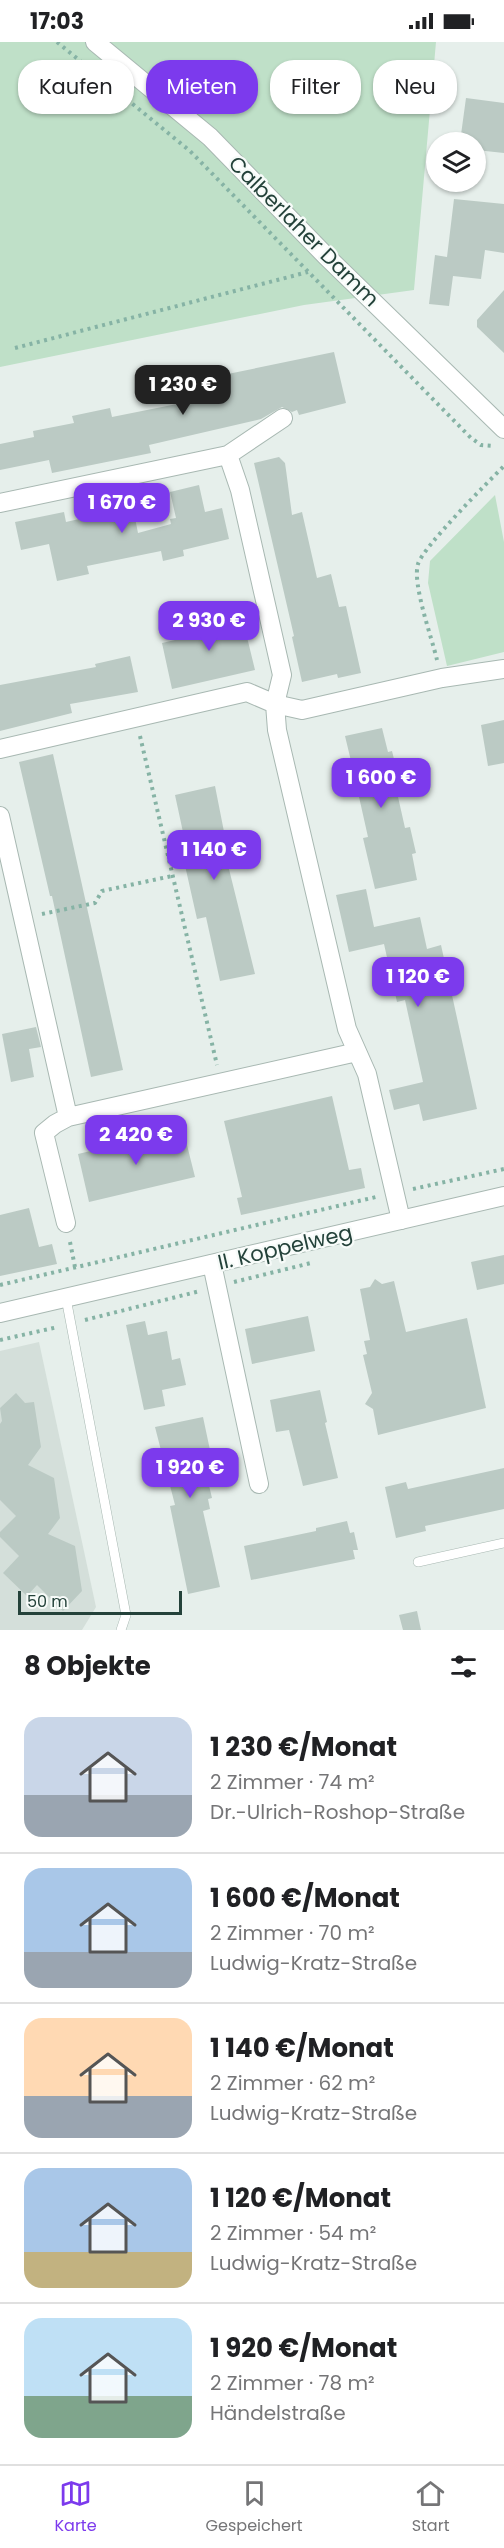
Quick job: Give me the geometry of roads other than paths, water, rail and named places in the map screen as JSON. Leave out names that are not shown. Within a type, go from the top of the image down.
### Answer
[{"type":"street","name":"Calberlaher Damm","points":[[95,42],[210,136],[326,255],[504,429]]},
{"type":"street","points":[[0,502],[228,454],[283,418]]},
{"type":"street","points":[[228,454],[240,490],[282,675],[275,704],[277,730],[347,1029],[367,1074],[401,1220]]},
{"type":"street","points":[[0,749],[247,692],[275,704],[302,710],[442,678],[504,669]]},
{"type":"street","points":[[0,816],[68,1117]]},
{"type":"street","points":[[66,1224],[44,1134],[55,1124],[68,1117],[357,1052]]},
{"type":"street","name":"II. Koppelweg","points":[[0,1313],[504,1196]]},
{"type":"street","points":[[212,1264],[259,1484]]},
{"type":"lane","points":[[66,1298],[126,1615],[121,1630]]},
{"type":"lane","points":[[418,1562],[504,1543]]}]
